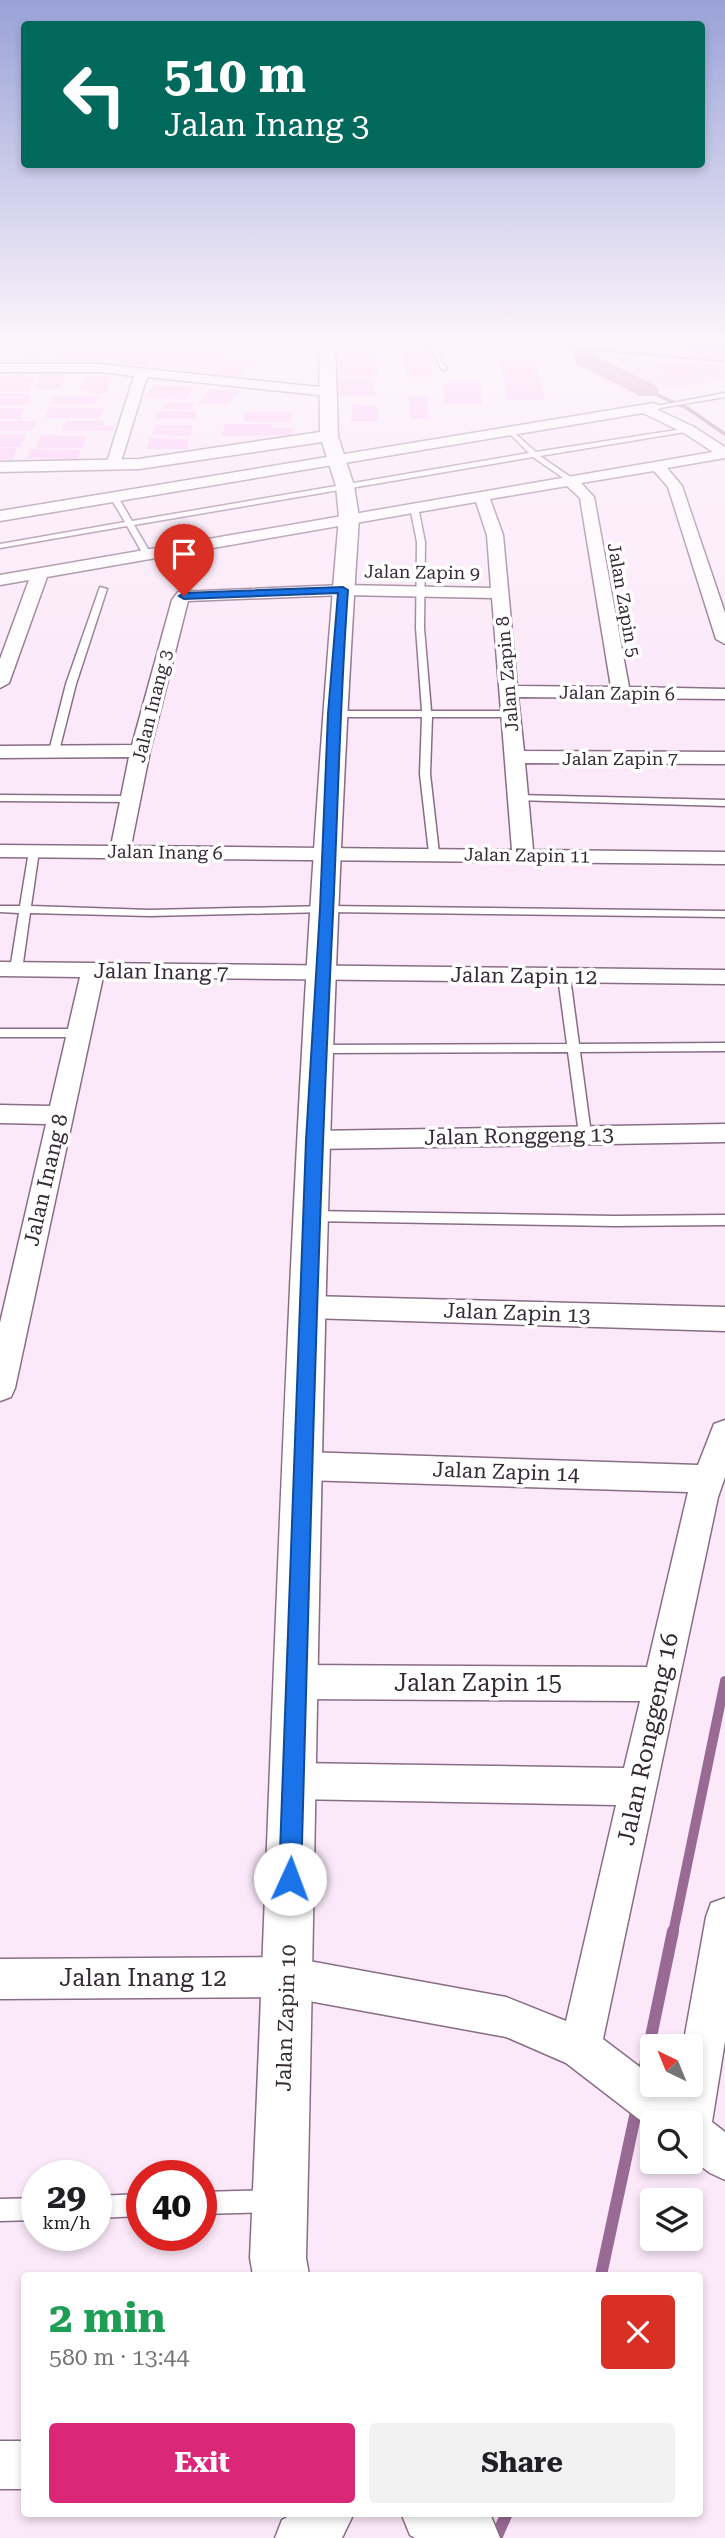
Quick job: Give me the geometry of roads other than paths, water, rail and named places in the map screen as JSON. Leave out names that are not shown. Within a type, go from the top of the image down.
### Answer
[{"type":"street","points":[[113,465],[115,458]]},
{"type":"street","points":[[0,467],[113,465],[180,458]]},
{"type":"street","points":[[0,516],[352,458]]},
{"type":"street","points":[[0,580],[691,458]]},
{"type":"street","name":"Jalan Zapin 10","points":[[280,2272],[278,2258],[311,1216],[334,714],[349,517],[345,486],[337,461]]},
{"type":"street","points":[[656,464],[675,486],[725,639]]},
{"type":"street","name":"Jalan Zapin 5","points":[[569,480],[587,497],[621,693]]},
{"type":"street","name":"Jalan Zapin 8","points":[[481,495],[495,535],[523,855]]},
{"type":"street","points":[[0,682],[40,573]]},
{"type":"street","name":"Jalan Zapin 9","points":[[343,590],[500,593]]},
{"type":"street","name":"Jalan Inang 3","points":[[120,851],[140,751],[180,600],[184,596],[343,590]]},
{"type":"street","name":"Jalan Zapin 6","points":[[509,691],[725,694]]},
{"type":"street","points":[[0,752],[140,751]]},
{"type":"street","name":"Jalan Zapin 7","points":[[514,757],[725,758]]},
{"type":"street","name":"Jalan Inang 6","points":[[0,851],[329,854]]},
{"type":"street","name":"Jalan Zapin 11","points":[[329,854],[725,858]]},
{"type":"street","name":"Jalan Inang 7","points":[[8,970],[323,974]]},
{"type":"street","name":"Jalan Inang 8","points":[[0,1388],[93,971]]},
{"type":"street","name":"Jalan Zapin 12","points":[[323,974],[725,977]]},
{"type":"street","points":[[0,1114],[61,1115]]},
{"type":"street","name":"Jalan Ronggeng 13","points":[[314,1140],[725,1133]]},
{"type":"street","name":"Jalan Zapin 13","points":[[309,1307],[725,1319]]},
{"type":"street","name":"Jalan Ronggeng 16","points":[[582,2048],[636,1787],[708,1479],[725,1433]]},
{"type":"street","name":"Jalan Zapin 14","points":[[304,1466],[708,1479]]},
{"type":"street","name":"Jalan Zapin 15","points":[[296,1682],[660,1684]]},
{"type":"street","points":[[293,1781],[636,1787]]},
{"type":"street","points":[[684,2111],[725,1917]]},
{"type":"street","name":"Jalan Inang 12","points":[[0,1979],[287,1977],[506,2017],[582,2048],[665,2111]]},
{"type":"street","name":"Jalan Inang 12","points":[[703,2140],[725,2158]]},
{"type":"street","points":[[0,2465],[21,2465]]},
{"type":"street","points":[[300,2538],[322,2524],[326,2517]]},
{"type":"lane","points":[[0,546],[514,458]]},
{"type":"lane","points":[[540,458],[569,480]]},
{"type":"lane","points":[[114,497],[147,554]]},
{"type":"lane","points":[[414,507],[421,541],[420,628],[427,714],[425,774],[434,853]]},
{"type":"lane","points":[[54,751],[71,684],[103,589]]},
{"type":"lane","points":[[334,714],[511,714]]},
{"type":"lane","points":[[518,798],[725,803]]},
{"type":"lane","points":[[0,799],[130,799]]},
{"type":"lane","points":[[8,970],[24,909],[34,851]]},
{"type":"lane","points":[[0,909],[150,913],[327,909],[725,914]]},
{"type":"lane","points":[[564,977],[584,1134]]},
{"type":"lane","points":[[0,1033],[79,1033]]},
{"type":"lane","points":[[320,1049],[725,1047]]},
{"type":"lane","points":[[311,1216],[725,1220]]},
{"type":"lane","points":[[217,2202],[280,2200]]},
{"type":"lane","points":[[0,2210],[21,2209]]},
{"type":"waterway","points":[[673,1933],[725,1681]]},
{"type":"waterway","points":[[652,2034],[673,1931]]},
{"type":"waterway","points":[[602,2272],[637,2107]]},
{"type":"waterway","points":[[496,2538],[505,2517]]}]
